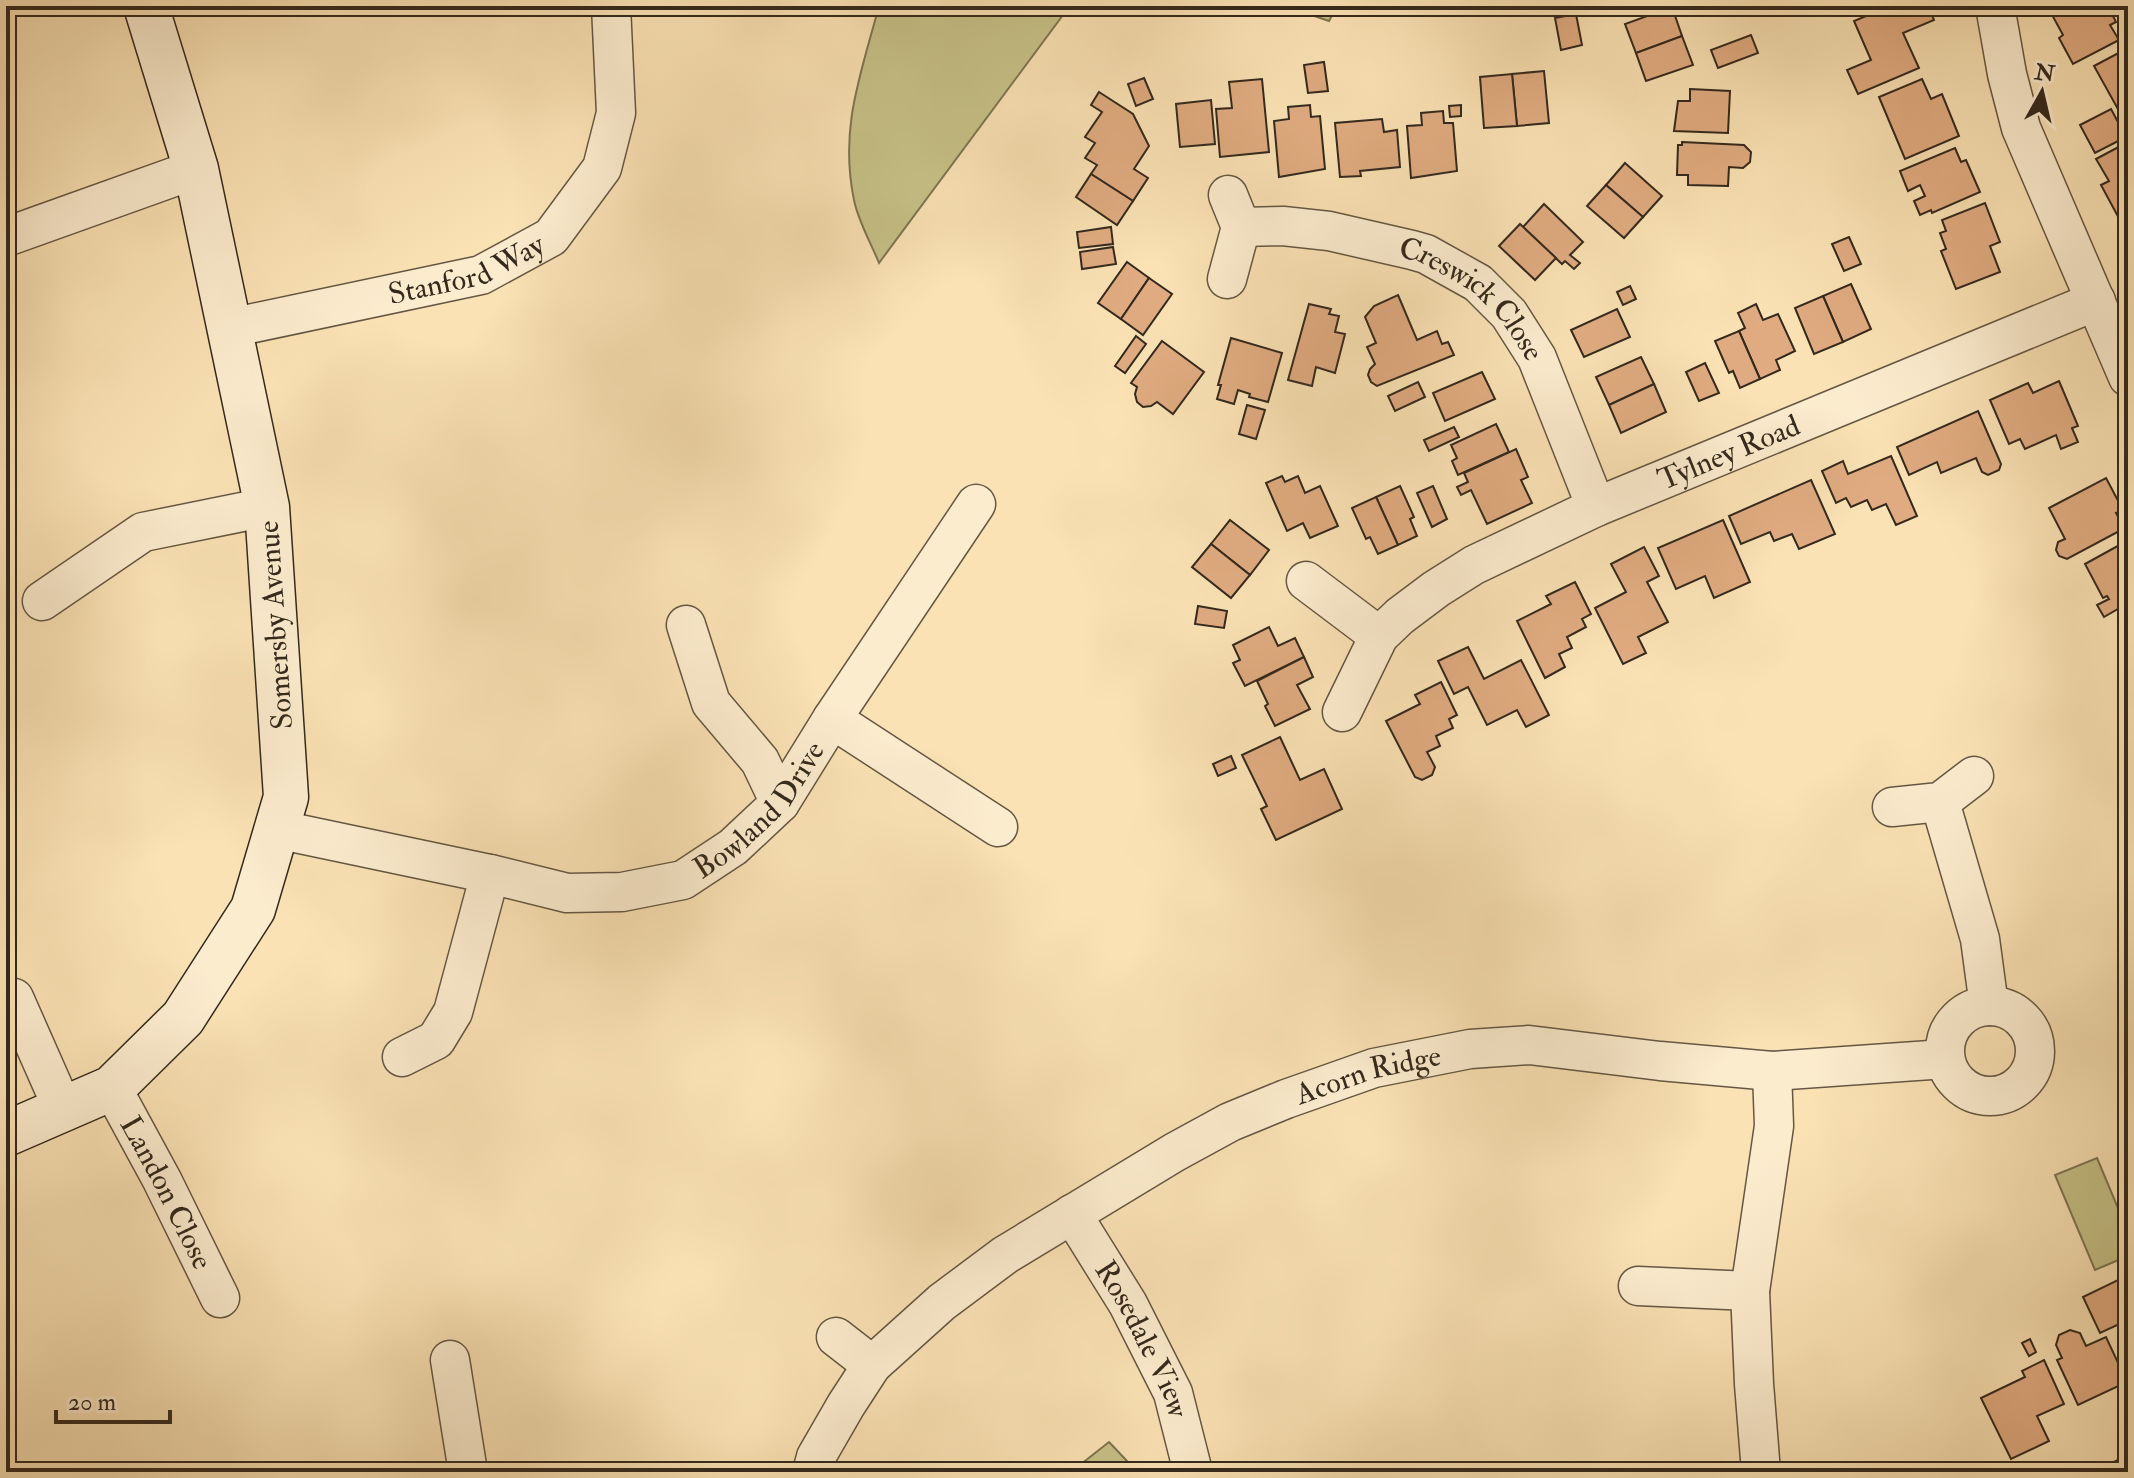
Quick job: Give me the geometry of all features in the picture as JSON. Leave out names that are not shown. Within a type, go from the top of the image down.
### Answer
[{"type":"street","name":"Somersby Avenue","points":[[6,1134],[112,1088],[183,1018],[253,909],[286,797],[267,507],[196,169],[146,6]]},
{"type":"street","name":"Stanford Way","points":[[230,328],[481,275],[551,237],[602,168],[616,113],[611,6]]},
{"type":"street","points":[[1995,6],[2007,74],[2021,128],[2128,377]]},
{"type":"street","points":[[6,237],[196,169]]},
{"type":"street","name":"Creswick Close","points":[[1227,279],[1234,211],[1283,226],[1329,231],[1426,254],[1478,283],[1509,314],[1537,358],[1596,507]]},
{"type":"street","name":"Tylney Road","points":[[1342,712],[1361,667],[1379,636],[1412,607],[1474,565],[1596,507],[2096,301]]},
{"type":"street","name":"Bowland Drive","points":[[276,829],[567,893],[622,892],[683,880],[733,847],[780,803],[832,719],[976,504]]},
{"type":"street","points":[[42,601],[143,532],[267,507]]},
{"type":"street","points":[[1306,581],[1379,636]]},
{"type":"street","points":[[686,625],[711,703],[760,761],[780,803]]},
{"type":"street","points":[[832,719],[998,827]]},
{"type":"street","points":[[1892,807],[1940,802],[1974,776]]},
{"type":"street","points":[[1940,802],[1980,939],[1989,1006]]},
{"type":"street","points":[[402,1057],[436,1040],[453,1012],[490,874]]},
{"type":"street","points":[[14,998],[63,1109]]},
{"type":"street","points":[[1989,1006],[2010,1010],[2026,1023],[2035,1043],[2034,1065],[2026,1079],[2010,1092],[1990,1096],[1970,1092],[1954,1079],[1945,1059],[1946,1040],[1954,1023],[1969,1010],[1989,1006]]},
{"type":"street","name":"Acorn Ridge","points":[[812,1472],[816,1457],[872,1365],[942,1302],[1005,1255],[1072,1214],[1230,1122],[1286,1099],[1374,1068],[1470,1049],[1529,1045],[1772,1071],[1945,1059]]},
{"type":"street","points":[[1761,1472],[1750,1291],[1774,1126],[1772,1071]]},
{"type":"street","name":"Landon Close","points":[[112,1088],[220,1298]]},
{"type":"street","name":"Rosedale View","points":[[1072,1214],[1128,1304],[1173,1393],[1193,1472]]},
{"type":"street","points":[[1638,1286],[1750,1291]]},
{"type":"street","points":[[836,1337],[872,1365]]},
{"type":"street","points":[[450,1360],[468,1472]]},
{"type":"shaded area","points":[[879,6],[1062,6],[1063,15],[879,263],[856,208],[849,149],[859,78]]},
{"type":"shaded area","points":[[1285,6],[1337,6],[1329,21]]},
{"type":"shaded area","points":[[2097,1158],[2128,1232],[2128,1256],[2095,1270],[2055,1175]]},
{"type":"shaded area","points":[[1109,1442],[1128,1462],[1119,1472],[1071,1472]]},
{"type":"building","points":[[1890,6],[1928,6],[1934,20],[1903,33],[1919,68],[1858,94],[1847,70],[1871,60],[1854,21]]},
{"type":"building","points":[[2064,6],[2108,6],[2116,22],[2110,25],[2119,40],[2073,64],[2059,38],[2063,35],[2051,13]]},
{"type":"building","points":[[1672,7],[1682,36],[1636,53],[1625,24]]},
{"type":"building","points":[[1576,14],[1582,45],[1561,50],[1555,18]]},
{"type":"building","points":[[1751,35],[1758,53],[1718,68],[1711,50]]},
{"type":"building","points":[[1682,36],[1693,65],[1646,81],[1636,53]]},
{"type":"building","points":[[2128,48],[2128,106],[2119,111],[2094,66]]},
{"type":"building","points":[[1324,62],[1328,91],[1308,93],[1304,65]]},
{"type":"building","points":[[1544,71],[1549,123],[1517,126],[1512,74]]},
{"type":"building","points":[[1512,74],[1517,126],[1484,128],[1480,77]]},
{"type":"building","points":[[1144,78],[1153,99],[1136,106],[1128,84]]},
{"type":"building","points":[[1262,79],[1269,152],[1220,157],[1216,109],[1232,108],[1229,82]]},
{"type":"building","points":[[1922,79],[1931,99],[1942,94],[1959,136],[1905,159],[1879,97]]},
{"type":"building","points":[[1690,89],[1730,91],[1728,133],[1674,131],[1678,101],[1690,101]]},
{"type":"building","points":[[1099,92],[1133,114],[1149,146],[1134,169],[1148,178],[1133,201],[1091,174],[1097,165],[1085,158],[1095,143],[1085,137],[1102,112],[1091,105]]},
{"type":"building","points":[[1211,100],[1215,144],[1180,147],[1176,104]]},
{"type":"building","points":[[1310,105],[1311,117],[1320,116],[1325,169],[1279,177],[1274,121],[1289,119],[1288,107]]},
{"type":"building","points":[[1461,105],[1461,116],[1450,117],[1449,106]]},
{"type":"building","points":[[2111,109],[2126,137],[2095,153],[2080,125]]},
{"type":"building","points":[[1443,111],[1444,123],[1453,123],[1457,171],[1411,178],[1407,126],[1422,125],[1421,113]]},
{"type":"building","points":[[1382,119],[1384,132],[1397,130],[1400,167],[1360,171],[1361,176],[1340,177],[1335,123]]},
{"type":"building","points":[[1682,142],[1744,145],[1751,152],[1750,162],[1743,168],[1729,167],[1728,186],[1688,185],[1688,175],[1677,175],[1678,145]]},
{"type":"building","points":[[2128,142],[2128,221],[2122,224],[2101,185],[2109,181],[2096,159]]},
{"type":"building","points":[[1955,148],[1961,162],[1966,160],[1980,192],[1932,213],[1931,210],[1920,215],[1914,201],[1925,196],[1920,185],[1908,191],[1900,171]]},
{"type":"building","points":[[1625,163],[1662,196],[1643,217],[1606,185]]},
{"type":"building","points":[[1091,174],[1133,201],[1117,225],[1076,197]]},
{"type":"building","points":[[1606,185],[1643,217],[1624,238],[1587,206]]},
{"type":"building","points":[[1985,203],[2000,242],[1990,246],[2000,272],[1956,289],[1941,251],[1946,249],[1940,233],[1946,231],[1942,220]]},
{"type":"building","points":[[1544,204],[1583,242],[1570,255],[1580,263],[1574,269],[1565,261],[1562,264],[1523,227]]},
{"type":"building","points":[[1520,224],[1556,258],[1535,280],[1499,246]]},
{"type":"building","points":[[1111,227],[1113,244],[1079,248],[1077,232]]},
{"type":"building","points":[[1849,237],[1861,264],[1844,271],[1832,244]]},
{"type":"building","points":[[1113,247],[1116,264],[1082,269],[1080,252]]},
{"type":"building","points":[[1127,262],[1149,278],[1121,319],[1098,303]]},
{"type":"building","points":[[1149,278],[1172,294],[1143,335],[1121,319]]},
{"type":"building","points":[[1851,284],[1871,329],[1843,342],[1823,296]]},
{"type":"building","points":[[1630,286],[1636,299],[1623,305],[1617,292]]},
{"type":"building","points":[[1398,295],[1417,340],[1437,331],[1442,344],[1448,342],[1454,355],[1377,386],[1368,375],[1375,364],[1367,347],[1376,343],[1365,317],[1374,306]]},
{"type":"building","points":[[1823,296],[1843,342],[1814,354],[1795,308]]},
{"type":"building","points":[[1309,304],[1331,309],[1329,314],[1339,316],[1335,332],[1345,334],[1335,373],[1316,367],[1312,386],[1288,380]]},
{"type":"building","points":[[1756,304],[1763,320],[1778,314],[1795,351],[1776,360],[1780,370],[1760,379],[1739,331],[1745,328],[1738,313]]},
{"type":"building","points":[[1617,309],[1630,337],[1584,357],[1571,330]]},
{"type":"building","points":[[1739,331],[1760,379],[1740,388],[1733,371],[1729,373],[1715,341]]},
{"type":"building","points":[[1136,336],[1146,344],[1125,373],[1115,366]]},
{"type":"building","points":[[1231,338],[1282,353],[1268,402],[1249,397],[1250,394],[1238,390],[1234,404],[1217,399]]},
{"type":"building","points":[[1162,341],[1204,372],[1173,414],[1157,402],[1143,407],[1137,402],[1137,387],[1131,383]]},
{"type":"building","points":[[1641,357],[1654,384],[1609,405],[1596,377]]},
{"type":"building","points":[[1705,363],[1719,393],[1699,401],[1686,372]]},
{"type":"building","points":[[1482,372],[1495,399],[1445,421],[1433,393]]},
{"type":"building","points":[[2059,381],[2078,426],[2072,428],[2078,442],[2061,449],[2056,435],[2025,449],[2020,439],[2009,444],[1990,400],[2028,383],[2033,393]]},
{"type":"building","points":[[1418,382],[1425,397],[1395,411],[1388,396]]},
{"type":"building","points":[[1654,384],[1666,412],[1621,433],[1609,405]]},
{"type":"building","points":[[1247,405],[1265,410],[1256,439],[1239,434]]},
{"type":"building","points":[[1978,411],[2001,464],[1999,470],[1988,475],[1982,472],[1976,458],[1941,473],[1937,462],[1909,475],[1897,447]]},
{"type":"building","points":[[1496,424],[1509,452],[1458,475],[1452,461],[1457,458],[1451,445]]},
{"type":"building","points":[[1454,427],[1459,437],[1429,451],[1424,440]]},
{"type":"building","points":[[1516,449],[1528,477],[1521,480],[1532,503],[1487,524],[1471,490],[1461,495],[1457,487],[1468,482],[1464,473]]},
{"type":"building","points":[[1891,456],[1917,516],[1896,525],[1886,504],[1872,510],[1867,500],[1851,507],[1846,498],[1836,503],[1822,471],[1843,461],[1848,474]]},
{"type":"building","points":[[1282,476],[1285,482],[1298,476],[1305,493],[1320,486],[1338,526],[1310,538],[1303,523],[1287,531],[1266,483]]},
{"type":"building","points":[[2106,478],[2123,510],[2116,513],[2125,528],[2067,559],[2059,556],[2056,550],[2058,542],[2065,539],[2049,508]]},
{"type":"building","points":[[1811,480],[1835,534],[1799,549],[1792,534],[1774,541],[1770,532],[1741,544],[1729,516]]},
{"type":"building","points":[[1400,486],[1414,517],[1410,519],[1417,536],[1398,545],[1376,497]]},
{"type":"building","points":[[1433,486],[1447,519],[1432,527],[1417,493]]},
{"type":"building","points":[[1376,497],[1398,545],[1378,554],[1370,537],[1366,539],[1352,508]]},
{"type":"building","points":[[1230,520],[1269,550],[1250,575],[1211,544]]},
{"type":"building","points":[[1723,520],[1750,582],[1714,598],[1705,576],[1676,589],[1658,548]]},
{"type":"building","points":[[2125,542],[2128,548],[2128,611],[2125,605],[2104,617],[2097,605],[2109,599],[2107,596],[2103,598],[2085,564]]},
{"type":"building","points":[[1211,544],[1250,575],[1231,598],[1192,567]]},
{"type":"building","points":[[1644,547],[1659,576],[1647,582],[1668,622],[1638,637],[1646,653],[1623,664],[1595,608],[1626,592],[1611,564]]},
{"type":"building","points":[[1575,582],[1591,614],[1582,619],[1586,627],[1567,637],[1572,648],[1559,654],[1565,667],[1545,678],[1517,621],[1551,604],[1546,596]]},
{"type":"building","points":[[1198,606],[1227,611],[1224,628],[1195,624]]},
{"type":"building","points":[[1269,627],[1278,646],[1295,638],[1304,657],[1245,686],[1233,663],[1240,660],[1233,645]]},
{"type":"building","points":[[2128,629],[2128,652],[2123,651],[2118,641],[2121,633]]},
{"type":"building","points":[[1468,647],[1484,679],[1521,660],[1549,715],[1526,727],[1517,710],[1487,725],[1468,687],[1454,694],[1438,661]]},
{"type":"building","points":[[1304,657],[1313,677],[1297,685],[1310,709],[1275,726],[1257,681]]},
{"type":"building","points":[[1441,682],[1457,715],[1449,719],[1453,728],[1436,736],[1440,746],[1427,752],[1435,767],[1432,775],[1422,780],[1415,777],[1386,721],[1420,704],[1415,695]]},
{"type":"building","points":[[1280,737],[1300,780],[1324,769],[1342,809],[1276,840],[1261,809],[1267,806],[1242,755]]},
{"type":"building","points":[[1231,756],[1236,768],[1218,776],[1213,764]]},
{"type":"building","points":[[2118,1280],[2128,1301],[2128,1320],[2100,1333],[2083,1297]]},
{"type":"building","points":[[2070,1330],[2080,1333],[2086,1346],[2106,1337],[2127,1382],[2078,1405],[2057,1360],[2062,1358],[2056,1345],[2059,1335]]},
{"type":"building","points":[[2030,1339],[2036,1352],[2029,1356],[2022,1343]]},
{"type":"building","points":[[2044,1360],[2064,1404],[2037,1416],[2049,1441],[2011,1459],[1981,1398],[2025,1377],[2022,1371]]},
{"type":"building","points":[[2128,1455],[2128,1472],[2098,1472],[2097,1470]]}]
